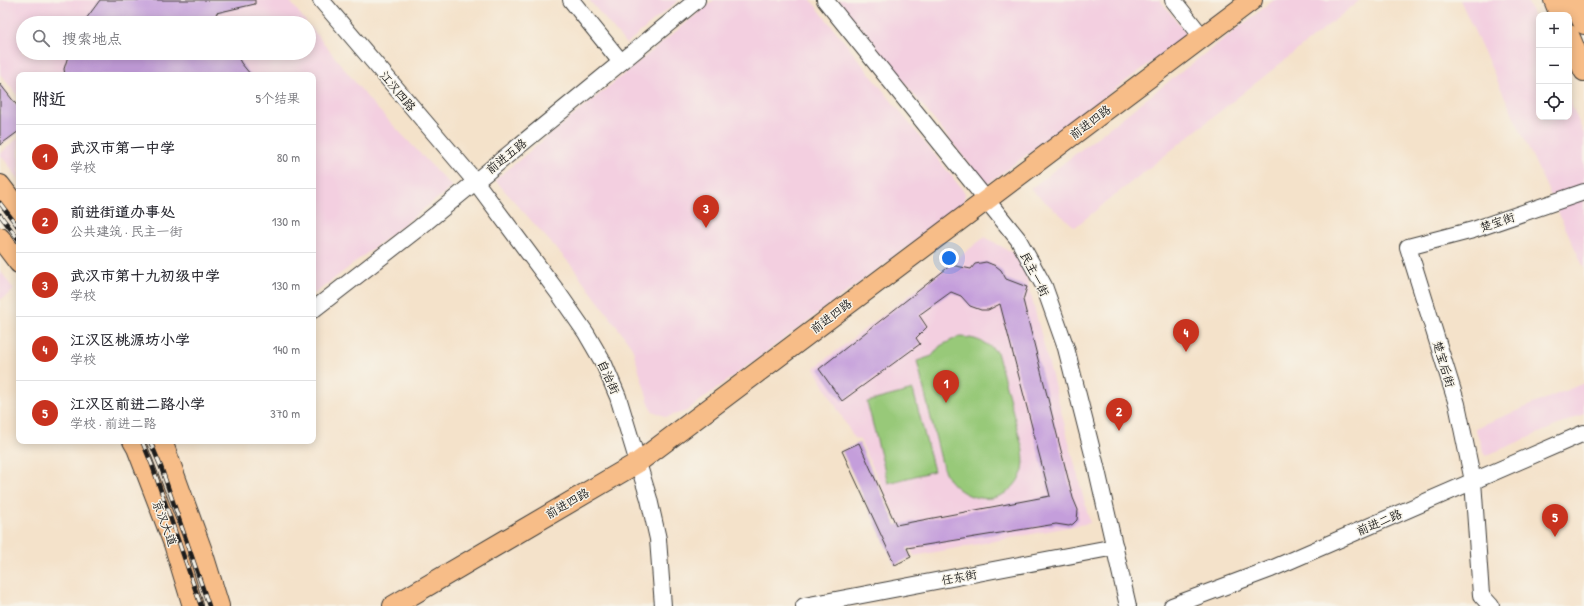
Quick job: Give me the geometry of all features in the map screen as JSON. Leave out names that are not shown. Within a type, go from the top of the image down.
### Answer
[{"type":"main road","name":"前进四路","points":[[393,606],[637,462],[1252,0]]},
{"type":"main road","points":[[1554,0],[1559,12]]},
{"type":"main road","points":[[1573,0],[1584,24]]},
{"type":"main road","points":[[1572,42],[1584,71]]},
{"type":"main road","points":[[0,185],[16,206]]},
{"type":"main road","points":[[0,238],[16,259]]},
{"type":"main road","name":"京汉大道","points":[[138,444],[174,544],[193,606]]},
{"type":"main road","name":"京汉大道","points":[[163,444],[202,551],[219,606]]},
{"type":"street","name":"江汉四路","points":[[321,0],[476,181]]},
{"type":"street","points":[[571,0],[621,62]]},
{"type":"street","name":"前进五路","points":[[316,308],[420,227],[697,0]]},
{"type":"street","name":"民主一街","points":[[825,0],[1018,239],[1044,286],[1066,348],[1096,466],[1128,606]]},
{"type":"street","points":[[1173,0],[1203,38]]},
{"type":"street","name":"自治街","points":[[476,181],[559,294],[586,333],[604,364],[618,397],[649,499],[658,539],[663,606]]},
{"type":"street","name":"楚宝街","points":[[1408,248],[1473,230],[1584,192]]},
{"type":"street","name":"楚宝后街","points":[[1408,248],[1457,404],[1473,481],[1481,595],[1491,606]]},
{"type":"street","name":"前进二路","points":[[1172,606],[1271,569],[1584,433]]},
{"type":"street","name":"任东街","points":[[804,606],[1115,548]]},
{"type":"shaded area","points":[[0,0],[289,0],[302,16],[16,16],[16,60],[316,60],[316,34],[371,102],[452,187],[316,293],[316,72],[16,72],[16,94],[0,74]]},
{"type":"shaded area","points":[[589,0],[679,0],[626,44]]},
{"type":"shaded area","points":[[714,0],[811,0],[965,193],[963,206],[685,412],[666,417],[651,410],[632,347],[572,266],[495,180]]},
{"type":"shaded area","points":[[838,0],[1160,0],[1188,35],[986,185]]},
{"type":"shaded area","points":[[1274,0],[1360,0],[1075,227],[1030,189]]},
{"type":"shaded area","points":[[1460,0],[1527,0],[1536,22],[1536,120],[1572,120],[1572,106],[1584,134],[1584,268]]},
{"type":"shaded area","points":[[16,140],[16,175],[0,154]]},
{"type":"shaded area","points":[[985,237],[1013,253],[1024,268],[1090,523],[914,556],[860,440],[854,438],[814,368]]},
{"type":"shaded area","points":[[0,270],[14,290],[0,300]]},
{"type":"shaded area","points":[[1584,383],[1584,414],[1485,456],[1475,428]]},
{"type":"green space","points":[[958,337],[979,340],[997,352],[1023,450],[1024,460],[1022,474],[1013,486],[1005,493],[996,497],[986,498],[967,494],[958,489],[948,478],[943,468],[917,361],[932,356],[940,346]]},
{"type":"green space","points":[[913,390],[934,471],[888,483],[867,402]]},
{"type":"building","points":[[100,0],[255,0],[255,4],[216,13],[218,16],[88,16]]},
{"type":"building","points":[[67,60],[240,60],[248,72],[64,72]]},
{"type":"building","points":[[0,84],[16,104],[16,133],[0,145]]},
{"type":"building","points":[[986,262],[1001,270],[1006,279],[1027,287],[1023,300],[1073,498],[1078,510],[1077,520],[1069,526],[1056,524],[907,548],[911,557],[895,565],[842,451],[859,443],[896,525],[1050,496],[1000,304],[988,310],[981,310],[970,306],[961,296],[951,292],[919,315],[927,327],[916,338],[920,344],[842,401],[819,369],[951,265],[971,269],[975,264]]},
{"type":"railway","points":[[0,203],[16,224]]},
{"type":"railway","points":[[0,215],[16,236]]},
{"type":"railway","points":[[143,444],[201,606]]},
{"type":"railway","points":[[151,444],[161,467],[209,606]]},
{"type":"place","name":"武汉市第十九初级中学","points":[[706,228]]},
{"type":"place","name":"江汉区桃源坊小学","points":[[1186,352]]},
{"type":"place","name":"武汉市第一中学","points":[[946,403]]},
{"type":"place","name":"前进街道办事处","points":[[1119,431]]},
{"type":"place","name":"江汉区前进二路小学","points":[[1555,537]]}]
